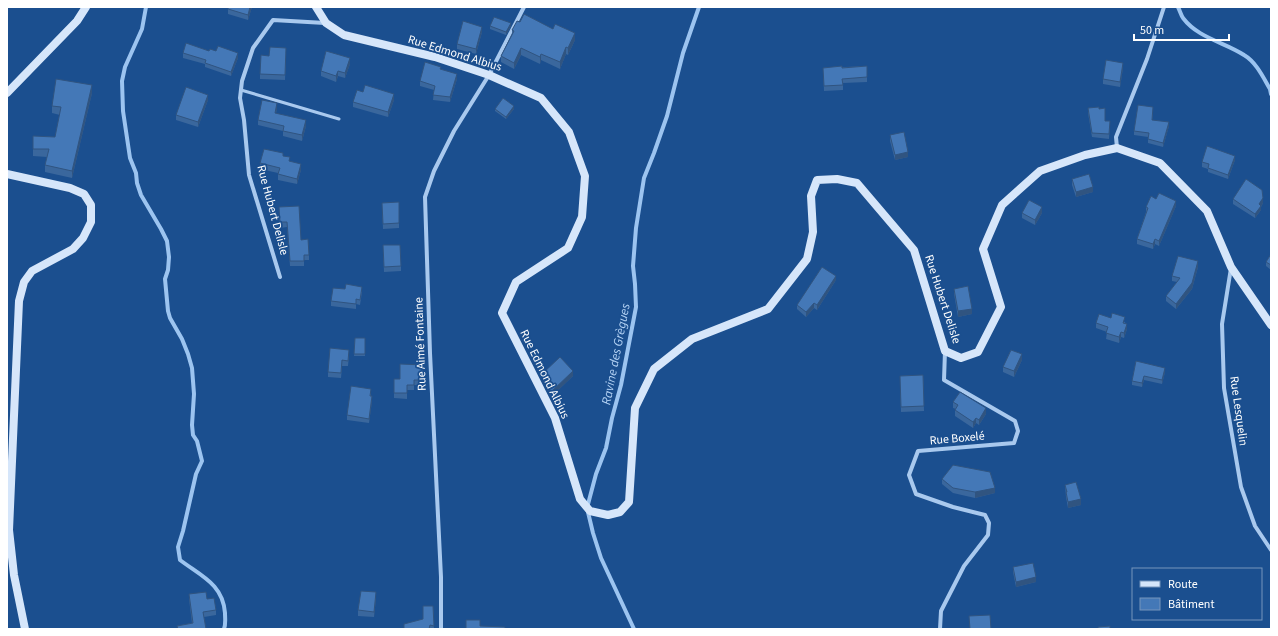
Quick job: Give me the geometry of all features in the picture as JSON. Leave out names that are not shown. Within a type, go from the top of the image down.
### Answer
[{"type":"main road","points":[[7,93],[77,21],[86,7]]},
{"type":"main road","name":"Rue Edmond Albius","points":[[316,7],[326,23],[344,35],[436,57],[489,75],[541,98],[569,132],[584,176],[582,217],[568,248],[516,282],[502,313],[554,418],[580,499],[590,511],[608,515],[620,512],[629,502]]},
{"type":"main road","points":[[1117,148],[1160,163],[1207,211],[1231,267],[1271,325]]},
{"type":"main road","name":"Rue Hubert Delisle","points":[[629,502],[635,408],[654,369],[692,339],[768,309],[807,259],[813,232],[811,196],[817,180],[836,179],[858,183],[914,250],[945,351],[961,358],[978,352],[1001,307],[982,249],[1002,205],[1040,171],[1085,155],[1117,148]]},
{"type":"main road","points":[[7,174],[70,188],[84,194],[91,206],[91,222],[83,238],[73,249],[32,271],[24,282],[19,300],[9,530],[14,575],[24,629]]},
{"type":"street","name":"Rue Aimé Fontaine","points":[[441,629],[441,576],[430,353],[425,197],[434,171],[454,131],[489,75],[524,7]]},
{"type":"street","points":[[1117,148],[1116,137],[1148,59],[1164,7]]},
{"type":"street","name":"Rue Hubert Delisle","points":[[280,276],[248,175],[244,120],[240,98],[242,80],[253,48],[273,20],[326,23]]},
{"type":"street","name":"Rue Lesquelin","points":[[1231,267],[1222,324],[1224,388],[1241,487],[1255,526],[1271,550]]},
{"type":"street","name":"Rue Boxelé","points":[[940,629],[941,610],[964,566],[988,535],[989,523],[985,516],[916,494],[909,475],[918,451],[1014,443],[1018,431],[1015,421],[944,380],[945,351]]},
{"type":"lane","points":[[241,90],[339,119]]},
{"type":"building","points":[[228,7],[250,7],[248,15],[228,9]]},
{"type":"building","points":[[524,14],[553,29],[555,24],[575,33],[568,48],[566,47],[560,62],[541,54],[540,57],[521,48],[514,63],[501,56],[514,31],[512,30],[517,21],[520,22]]},
{"type":"building","points":[[494,17],[511,23],[506,32],[490,26]]},
{"type":"building","points":[[463,21],[482,27],[476,49],[457,44]]},
{"type":"building","points":[[186,43],[209,51],[210,49],[216,51],[218,46],[238,53],[231,72],[205,63],[206,60],[183,53]]},
{"type":"building","points":[[270,47],[286,48],[285,75],[260,74],[261,55],[269,56]]},
{"type":"building","points":[[326,51],[350,58],[345,73],[338,71],[336,76],[321,71]]},
{"type":"building","points":[[1106,60],[1123,63],[1120,82],[1103,79]]},
{"type":"building","points":[[425,62],[441,67],[440,69],[457,74],[450,97],[433,95],[435,86],[420,81]]},
{"type":"building","points":[[842,66],[842,68],[867,66],[867,77],[842,79],[843,85],[824,86],[823,68]]},
{"type":"building","points":[[56,79],[92,85],[72,171],[45,165],[49,149],[33,149],[33,136],[55,137],[61,107],[52,106]]},
{"type":"building","points":[[365,85],[394,94],[388,112],[353,102],[357,90],[363,92]]},
{"type":"building","points":[[186,87],[208,95],[198,122],[176,115]]},
{"type":"building","points":[[503,98],[514,106],[506,117],[495,109]]},
{"type":"building","points":[[262,100],[277,103],[275,113],[306,120],[302,135],[283,131],[284,126],[258,120]]},
{"type":"building","points":[[1138,105],[1153,107],[1152,120],[1169,122],[1163,143],[1148,139],[1149,133],[1134,131]]},
{"type":"building","points":[[1099,107],[1099,109],[1105,108],[1105,121],[1110,121],[1109,134],[1092,133],[1088,108]]},
{"type":"building","points":[[904,132],[908,152],[895,155],[890,135]]},
{"type":"building","points":[[1207,146],[1235,156],[1228,175],[1208,168],[1209,164],[1202,162]]},
{"type":"building","points":[[264,149],[283,153],[283,156],[290,157],[289,161],[301,164],[297,179],[278,174],[280,168],[260,163]]},
{"type":"building","points":[[1089,174],[1093,187],[1076,192],[1072,179]]},
{"type":"building","points":[[1246,179],[1262,190],[1263,198],[1259,204],[1261,206],[1255,214],[1233,199]]},
{"type":"building","points":[[1159,193],[1176,201],[1159,241],[1155,239],[1153,244],[1137,239],[1148,208],[1146,207],[1151,196],[1156,199]]},
{"type":"building","points":[[1029,200],[1042,207],[1035,220],[1022,213]]},
{"type":"building","points":[[399,202],[399,223],[383,224],[382,203]]},
{"type":"building","points":[[299,206],[301,240],[308,239],[309,255],[304,255],[304,261],[290,261],[287,222],[280,222],[279,207]]},
{"type":"building","points":[[383,245],[400,245],[401,266],[384,267]]},
{"type":"building","points":[[1271,254],[1271,265],[1266,262]]},
{"type":"building","points":[[1178,256],[1198,261],[1192,283],[1176,304],[1166,296],[1180,278],[1172,276]]},
{"type":"building","points":[[822,267],[836,276],[817,305],[814,303],[806,312],[797,305]]},
{"type":"building","points":[[346,284],[362,287],[360,300],[356,299],[356,304],[331,301],[333,288],[345,289]]},
{"type":"building","points":[[968,286],[972,309],[958,311],[954,289]]},
{"type":"building","points":[[1112,313],[1125,317],[1123,323],[1127,324],[1124,333],[1121,332],[1119,337],[1106,333],[1108,327],[1096,323],[1099,314],[1111,318]]},
{"type":"building","points":[[355,338],[365,338],[365,354],[354,354]]},
{"type":"building","points":[[330,348],[349,350],[348,361],[342,360],[341,373],[328,372]]},
{"type":"building","points":[[1011,350],[1022,354],[1014,371],[1003,367]]},
{"type":"building","points":[[560,357],[573,371],[551,392],[544,378],[545,377],[542,374]]},
{"type":"building","points":[[1136,361],[1165,368],[1162,380],[1144,376],[1142,383],[1132,381]]},
{"type":"building","points":[[400,364],[424,365],[423,380],[414,380],[414,385],[407,385],[407,393],[394,393],[394,379],[400,379]]},
{"type":"building","points":[[923,375],[924,406],[901,407],[900,376]]},
{"type":"building","points":[[351,386],[371,389],[370,396],[372,396],[369,419],[347,415]]},
{"type":"building","points":[[960,392],[986,408],[979,420],[976,418],[973,422],[955,410],[958,405],[953,402]]},
{"type":"building","points":[[953,465],[990,472],[995,488],[975,492],[953,488],[942,479]]},
{"type":"building","points":[[1076,482],[1081,499],[1068,502],[1065,485]]},
{"type":"building","points":[[1033,563],[1036,577],[1016,582],[1013,567]]},
{"type":"building","points":[[361,591],[376,592],[374,612],[358,610]]},
{"type":"building","points":[[206,592],[207,599],[214,598],[216,610],[203,612],[206,629],[178,629],[177,626],[193,623],[189,594]]},
{"type":"building","points":[[423,606],[433,606],[434,626],[430,625],[429,629],[404,629],[404,624],[423,619]]},
{"type":"building","points":[[990,615],[991,629],[970,629],[969,616]]},
{"type":"building","points":[[466,620],[480,620],[480,626],[505,627],[505,629],[466,629]]},
{"type":"building","points":[[1110,626],[1110,629],[1098,629],[1098,627]]},
{"type":"waterway","points":[[146,7],[142,29],[125,67],[122,81],[123,111],[130,158],[136,173],[137,183],[141,195],[167,241],[169,257],[168,270],[165,279],[168,311],[170,318],[182,339],[192,368],[194,394],[192,425],[193,435],[197,441],[202,461],[196,474],[178,547],[180,560],[210,582],[220,595],[225,613],[224,629]]},
{"type":"waterway","name":"Ravine des Grègues","points":[[634,629],[601,558],[587,508],[596,474],[606,448],[621,385],[636,307],[633,266],[636,228],[644,178],[667,116],[683,53],[699,7]]},
{"type":"waterway","points":[[1178,7],[1183,18],[1189,25],[1204,35],[1236,50],[1248,58],[1259,70],[1270,89],[1271,94]]}]
